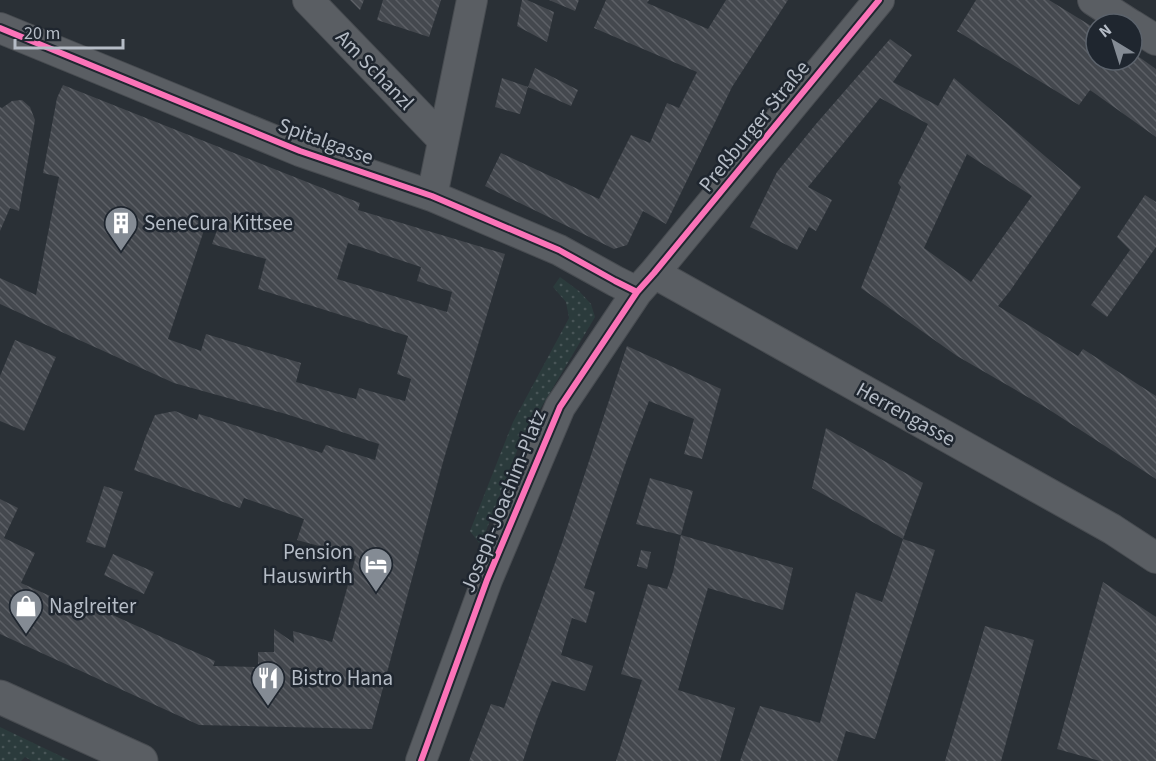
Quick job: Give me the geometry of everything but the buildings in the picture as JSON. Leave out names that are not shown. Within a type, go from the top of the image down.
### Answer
[{"type":"street","name":"Am Schanzl","points":[[308,0],[443,140]]},
{"type":"street","points":[[432,196],[472,0]]},
{"type":"street","name":"Preßburger Straße","points":[[646,282],[879,0]]},
{"type":"street","points":[[1093,0],[1111,12]]},
{"type":"street","name":"Spitalgasse","points":[[0,28],[300,151],[432,196],[559,250],[615,281],[646,282]]},
{"type":"street","name":"Herrengasse","points":[[646,282],[1112,529],[1156,558]]},
{"type":"street","name":"Joseph-Joachim-Platz","points":[[421,761],[487,580],[560,407],[646,282]]},
{"type":"street","points":[[0,698],[141,761]]},
{"type":"shaded area","points":[[560,277],[579,291],[591,304],[595,317],[520,443],[484,536],[479,543],[470,531],[513,422],[569,318],[566,302],[553,287]]},
{"type":"shaded area","points":[[0,727],[71,761],[32,761],[25,757],[21,761],[0,761]]},
{"type":"cycle path","points":[[421,761],[487,580],[560,407],[637,292],[879,0]]},
{"type":"cycle path","points":[[0,28],[300,151],[432,196],[559,250],[637,292]]},
{"type":"place","name":"SeneCura Kittsee","points":[[121,252]]},
{"type":"place","name":"Pension Hauswirth","points":[[376,593]]},
{"type":"place","name":"Naglreiter","points":[[26,635]]},
{"type":"place","name":"Bistro Hana","points":[[268,707]]}]
